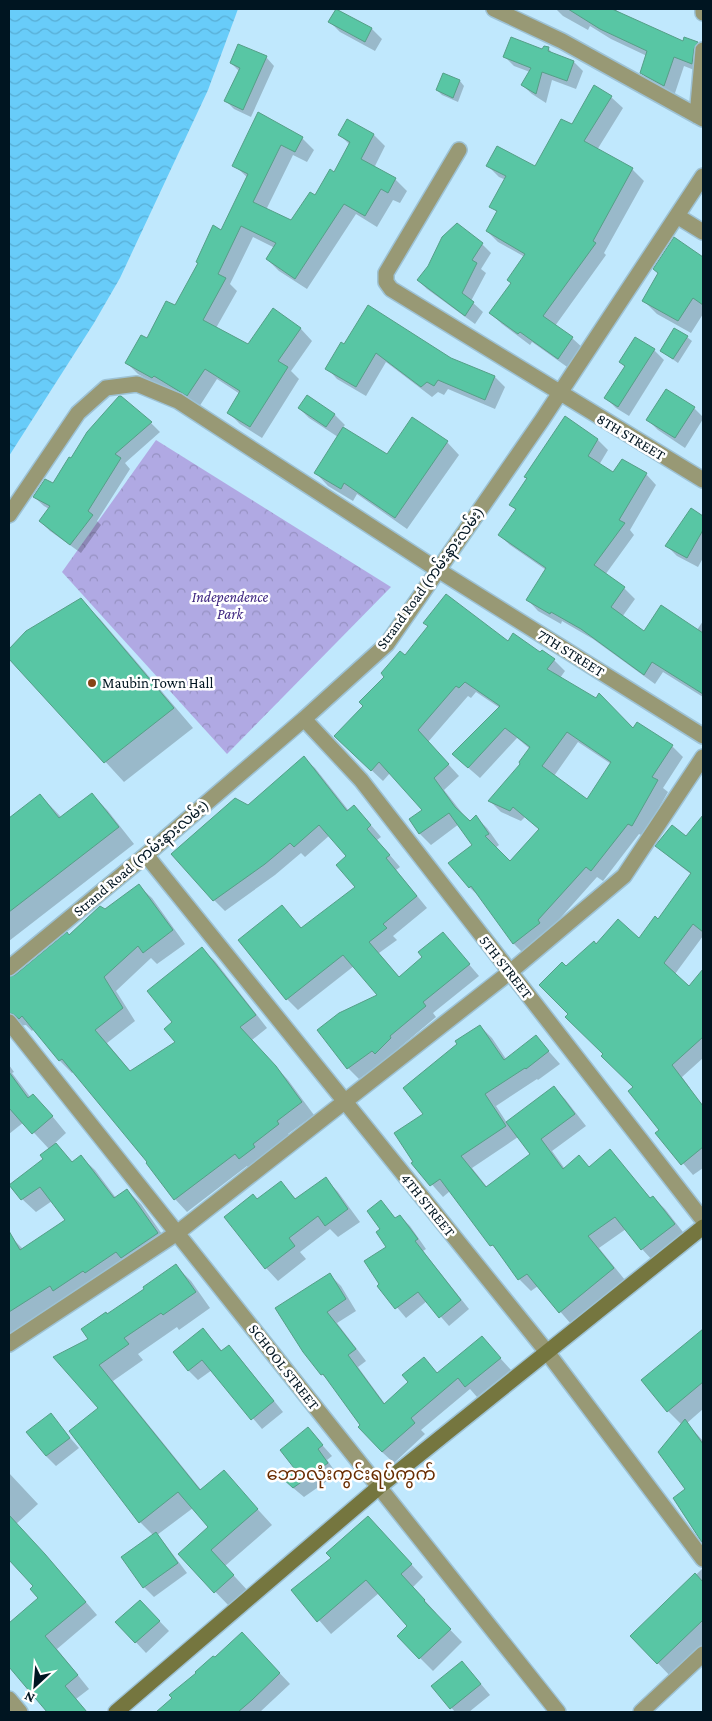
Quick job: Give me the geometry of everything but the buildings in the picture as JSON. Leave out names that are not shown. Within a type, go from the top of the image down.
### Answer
[{"type":"main road","points":[[116,1712],[379,1487],[703,1227]]},
{"type":"street","points":[[494,9],[562,41],[700,117],[703,50]]},
{"type":"street","points":[[702,9],[703,13]]},
{"type":"street","name":"8TH STREET","points":[[459,150],[386,273],[386,282],[391,289],[703,480]]},
{"type":"street","name":"Strand Road (ကမ်းနားလမ်း)","points":[[9,968],[146,856],[387,644],[560,393],[703,176]]},
{"type":"street","points":[[677,216],[703,232]]},
{"type":"street","name":"7TH STREET","points":[[9,515],[78,413],[106,388],[137,384],[178,401],[438,570],[703,736]]},
{"type":"street","name":"5TH STREET","points":[[304,719],[361,780],[703,1220]]},
{"type":"street","points":[[9,1344],[177,1233],[510,972],[624,876],[703,757]]},
{"type":"street","name":"4TH STREET","points":[[146,856],[547,1352],[703,1560]]},
{"type":"street","name":"SCHOOL STREET","points":[[9,1022],[558,1712]]},
{"type":"street","points":[[641,1712],[703,1654]]},
{"type":"street","points":[[9,1699],[20,1712]]},
{"type":"green space","name":"Independence Park","points":[[156,440],[391,587],[227,754],[62,572]]},
{"type":"water","points":[[9,9],[238,9],[208,90],[120,278],[94,323],[9,456]]},
{"type":"place","name":"Maubin Town Hall","points":[[92,683]]},
{"type":"district","name":"ဘောလုံးကွင်းရပ်ကွက်","points":[[351,1474]]}]
